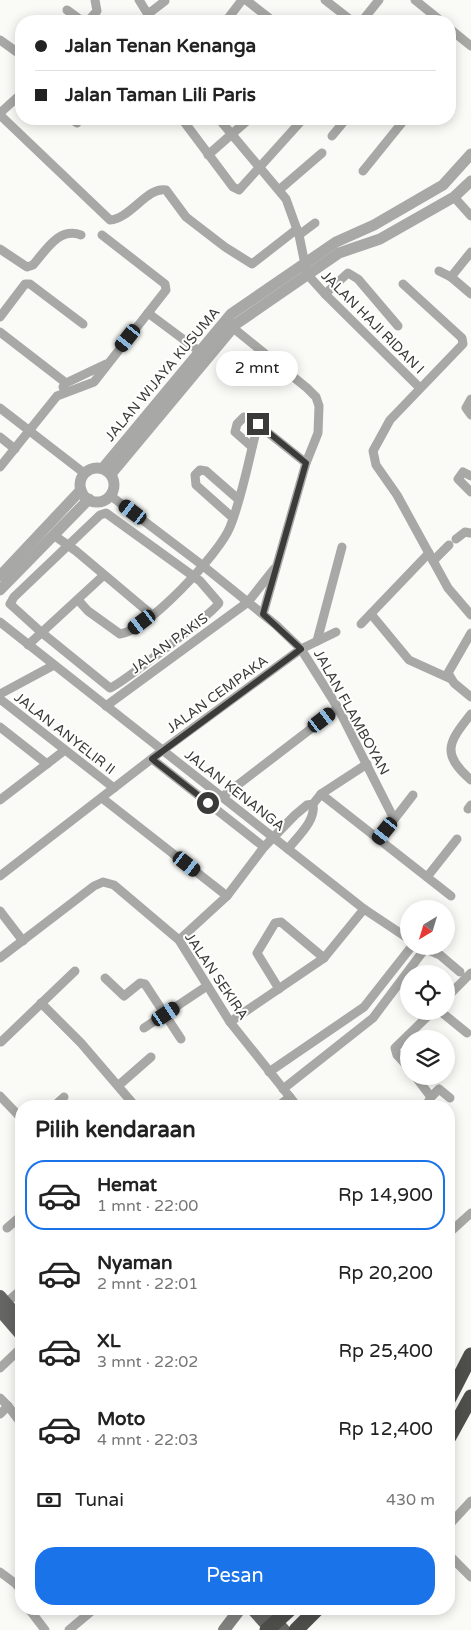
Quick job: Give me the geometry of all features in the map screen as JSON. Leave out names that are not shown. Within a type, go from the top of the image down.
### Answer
[{"type":"highway","points":[[455,1386],[471,1355]]},
{"type":"highway","points":[[455,1426],[471,1397]]},
{"type":"highway","points":[[269,1630],[284,1615]]},
{"type":"highway","points":[[296,1630],[311,1615]]},
{"type":"main road","points":[[2,1303],[15,1315]]},
{"type":"main road","points":[[2,1303],[15,1325]]},
{"type":"main road","points":[[224,1630],[235,1615]]},
{"type":"main road","points":[[257,1615],[269,1630]]},
{"type":"main road","points":[[271,1615],[284,1630]]},
{"type":"street","points":[[93,15],[97,11],[95,0]]},
{"type":"street","points":[[139,0],[148,15]]},
{"type":"street","points":[[231,15],[242,0]]},
{"type":"street","points":[[246,0],[265,15]]},
{"type":"street","points":[[325,0],[344,15]]},
{"type":"street","points":[[367,15],[379,0]]},
{"type":"street","points":[[415,0],[434,15]]},
{"type":"street","points":[[153,15],[165,1]]},
{"type":"street","points":[[68,10],[74,15]]},
{"type":"street","points":[[456,34],[471,46]]},
{"type":"street","points":[[0,40],[15,51]]},
{"type":"street","points":[[15,100],[0,114],[110,220],[122,216],[155,191],[166,190],[186,217],[225,247],[252,264],[298,232],[315,223]]},
{"type":"street","points":[[186,125],[237,190],[242,189],[259,167],[298,125]]},
{"type":"street","points":[[223,125],[286,199],[298,232],[306,269]]},
{"type":"street","points":[[208,154],[241,125]]},
{"type":"street","points":[[332,136],[341,125]]},
{"type":"street","points":[[363,171],[397,125]]},
{"type":"street","points":[[279,190],[322,153]]},
{"type":"street","name":"JALAN WIJAYA KUSUMA","points":[[107,471],[232,328],[306,269],[336,242],[374,224],[443,185],[471,154]]},
{"type":"street","name":"JALAN WIJAYA KUSUMA","points":[[107,471],[199,351],[231,314],[306,269],[339,252],[380,238],[454,197],[471,181]]},
{"type":"street","points":[[454,197],[471,216]]},
{"type":"street","points":[[0,249],[27,267],[33,265],[61,234],[72,232],[81,235]]},
{"type":"street","points":[[57,396],[94,382],[167,286],[102,236]]},
{"type":"street","points":[[451,277],[471,252]]},
{"type":"street","name":"JALAN HAJI RIDAN I","points":[[306,269],[325,294],[420,388],[390,420],[373,451],[376,464],[397,495],[448,588],[471,615]]},
{"type":"street","points":[[439,271],[451,277],[471,294]]},
{"type":"street","points":[[325,294],[348,273],[358,279],[398,326]]},
{"type":"street","points":[[0,317],[25,284],[30,284],[83,324]]},
{"type":"street","points":[[403,284],[462,338],[464,342],[462,347],[420,388]]},
{"type":"street","points":[[148,313],[199,351]]},
{"type":"street","points":[[232,328],[316,397],[319,406],[318,433],[306,463],[263,614]]},
{"type":"street","points":[[0,332],[66,383]]},
{"type":"street","points":[[0,467],[66,383],[108,363]]},
{"type":"street","points":[[471,398],[466,408],[471,415]]},
{"type":"street","points":[[0,408],[84,473]]},
{"type":"street","points":[[252,447],[237,435],[235,429],[244,417],[250,418],[306,463]]},
{"type":"street","points":[[78,600],[88,611],[120,634],[130,630],[152,615],[193,578],[228,533],[258,424]]},
{"type":"street","points":[[0,437],[15,449]]},
{"type":"street","points":[[0,576],[36,541],[81,490],[81,480],[84,473],[93,468],[107,471],[114,488],[111,496],[102,501],[89,499],[81,490]]},
{"type":"street","points":[[233,518],[196,485],[195,475],[200,470],[206,471],[238,499]]},
{"type":"street","points":[[471,476],[463,472],[458,479],[471,492]]},
{"type":"street","name":"JALAN FLAMBOYAN","points":[[111,496],[263,614],[301,649],[338,708],[394,819]]},
{"type":"street","points":[[0,590],[89,499]]},
{"type":"street","points":[[109,513],[193,578],[200,581],[219,602],[215,608],[192,627],[110,688],[13,607],[11,601],[69,544],[100,515],[109,513]]},
{"type":"street","points":[[364,624],[371,614],[431,557],[465,532],[471,532]]},
{"type":"street","points":[[57,533],[152,615]]},
{"type":"street","points":[[317,641],[342,547]]},
{"type":"street","name":"JALAN PAKIS","points":[[106,706],[248,602],[278,564]]},
{"type":"street","points":[[31,646],[104,575]]},
{"type":"street","points":[[371,614],[410,660],[451,679],[471,697]]},
{"type":"street","name":"JALAN KENANGA","points":[[0,622],[364,909],[400,933]]},
{"type":"street","points":[[192,627],[200,638]]},
{"type":"street","name":"JALAN CEMPAKA","points":[[0,876],[163,750],[301,649],[336,632]]},
{"type":"street","points":[[451,679],[448,672],[449,668],[471,632]]},
{"type":"street","points":[[0,694],[54,665]]},
{"type":"street","name":"JALAN ANYELIR II","points":[[0,699],[114,788]]},
{"type":"street","points":[[222,796],[338,708]]},
{"type":"street","points":[[471,714],[457,732],[450,748],[450,755],[456,766],[471,780]]},
{"type":"street","points":[[0,727],[47,764]]},
{"type":"street","points":[[1,798],[65,750]]},
{"type":"street","points":[[152,759],[264,848]]},
{"type":"street","points":[[179,940],[227,896],[264,848],[307,805],[313,804],[321,794],[367,764]]},
{"type":"street","points":[[321,794],[451,896]]},
{"type":"street","points":[[379,839],[414,795]]},
{"type":"street","points":[[102,798],[227,896]]},
{"type":"street","points":[[288,849],[311,818],[314,810],[313,804]]},
{"type":"street","points":[[427,878],[457,839]]},
{"type":"street","name":"JALAN SEKIRA","points":[[0,958],[94,886],[103,882],[114,885],[179,940],[230,1022],[292,1100]]},
{"type":"street","points":[[230,1022],[324,958],[364,909]]},
{"type":"street","points":[[0,911],[23,941]]},
{"type":"street","points":[[279,989],[257,953],[275,923],[281,922],[324,958]]},
{"type":"street","points":[[269,1072],[364,1007],[405,955]]},
{"type":"street","points":[[283,1089],[373,1018],[417,955]]},
{"type":"street","points":[[440,955],[460,972]]},
{"type":"street","points":[[3,1044],[41,1003],[75,971]]},
{"type":"street","points":[[455,989],[471,972]]},
{"type":"street","points":[[106,978],[125,996],[144,982],[181,1039]]},
{"type":"street","points":[[144,1028],[207,986]]},
{"type":"street","points":[[41,1003],[119,1085],[130,1100]]},
{"type":"street","points":[[364,1007],[373,1018]]},
{"type":"street","points":[[413,1030],[424,1020]]},
{"type":"street","points":[[451,1020],[467,1033]]},
{"type":"street","points":[[400,1043],[395,1048],[395,1051],[400,1057]]},
{"type":"street","points":[[119,1085],[151,1057]]},
{"type":"street","points":[[422,1085],[431,1097]]},
{"type":"street","points":[[429,1100],[439,1090],[450,1098]]},
{"type":"street","points":[[0,1096],[15,1112]]},
{"type":"street","points":[[61,1100],[64,1097]]},
{"type":"street","points":[[286,1100],[290,1097]]},
{"type":"street","points":[[455,1228],[471,1213]]},
{"type":"street","points":[[7,1228],[15,1221]]},
{"type":"street","points":[[2,1303],[15,1294]]},
{"type":"street","points":[[0,1368],[15,1354]]},
{"type":"street","points":[[0,1398],[15,1415]]},
{"type":"street","points":[[0,1414],[8,1406]]},
{"type":"street","points":[[455,1519],[471,1502]]},
{"type":"street","points":[[455,1562],[471,1577]]},
{"type":"street","points":[[0,1572],[15,1583]]},
{"type":"street","points":[[34,1615],[45,1630]]},
{"type":"street","points":[[69,1630],[87,1615]]},
{"type":"route","points":[[208,803],[152,759],[301,649],[263,614],[306,463],[258,424]]}]
